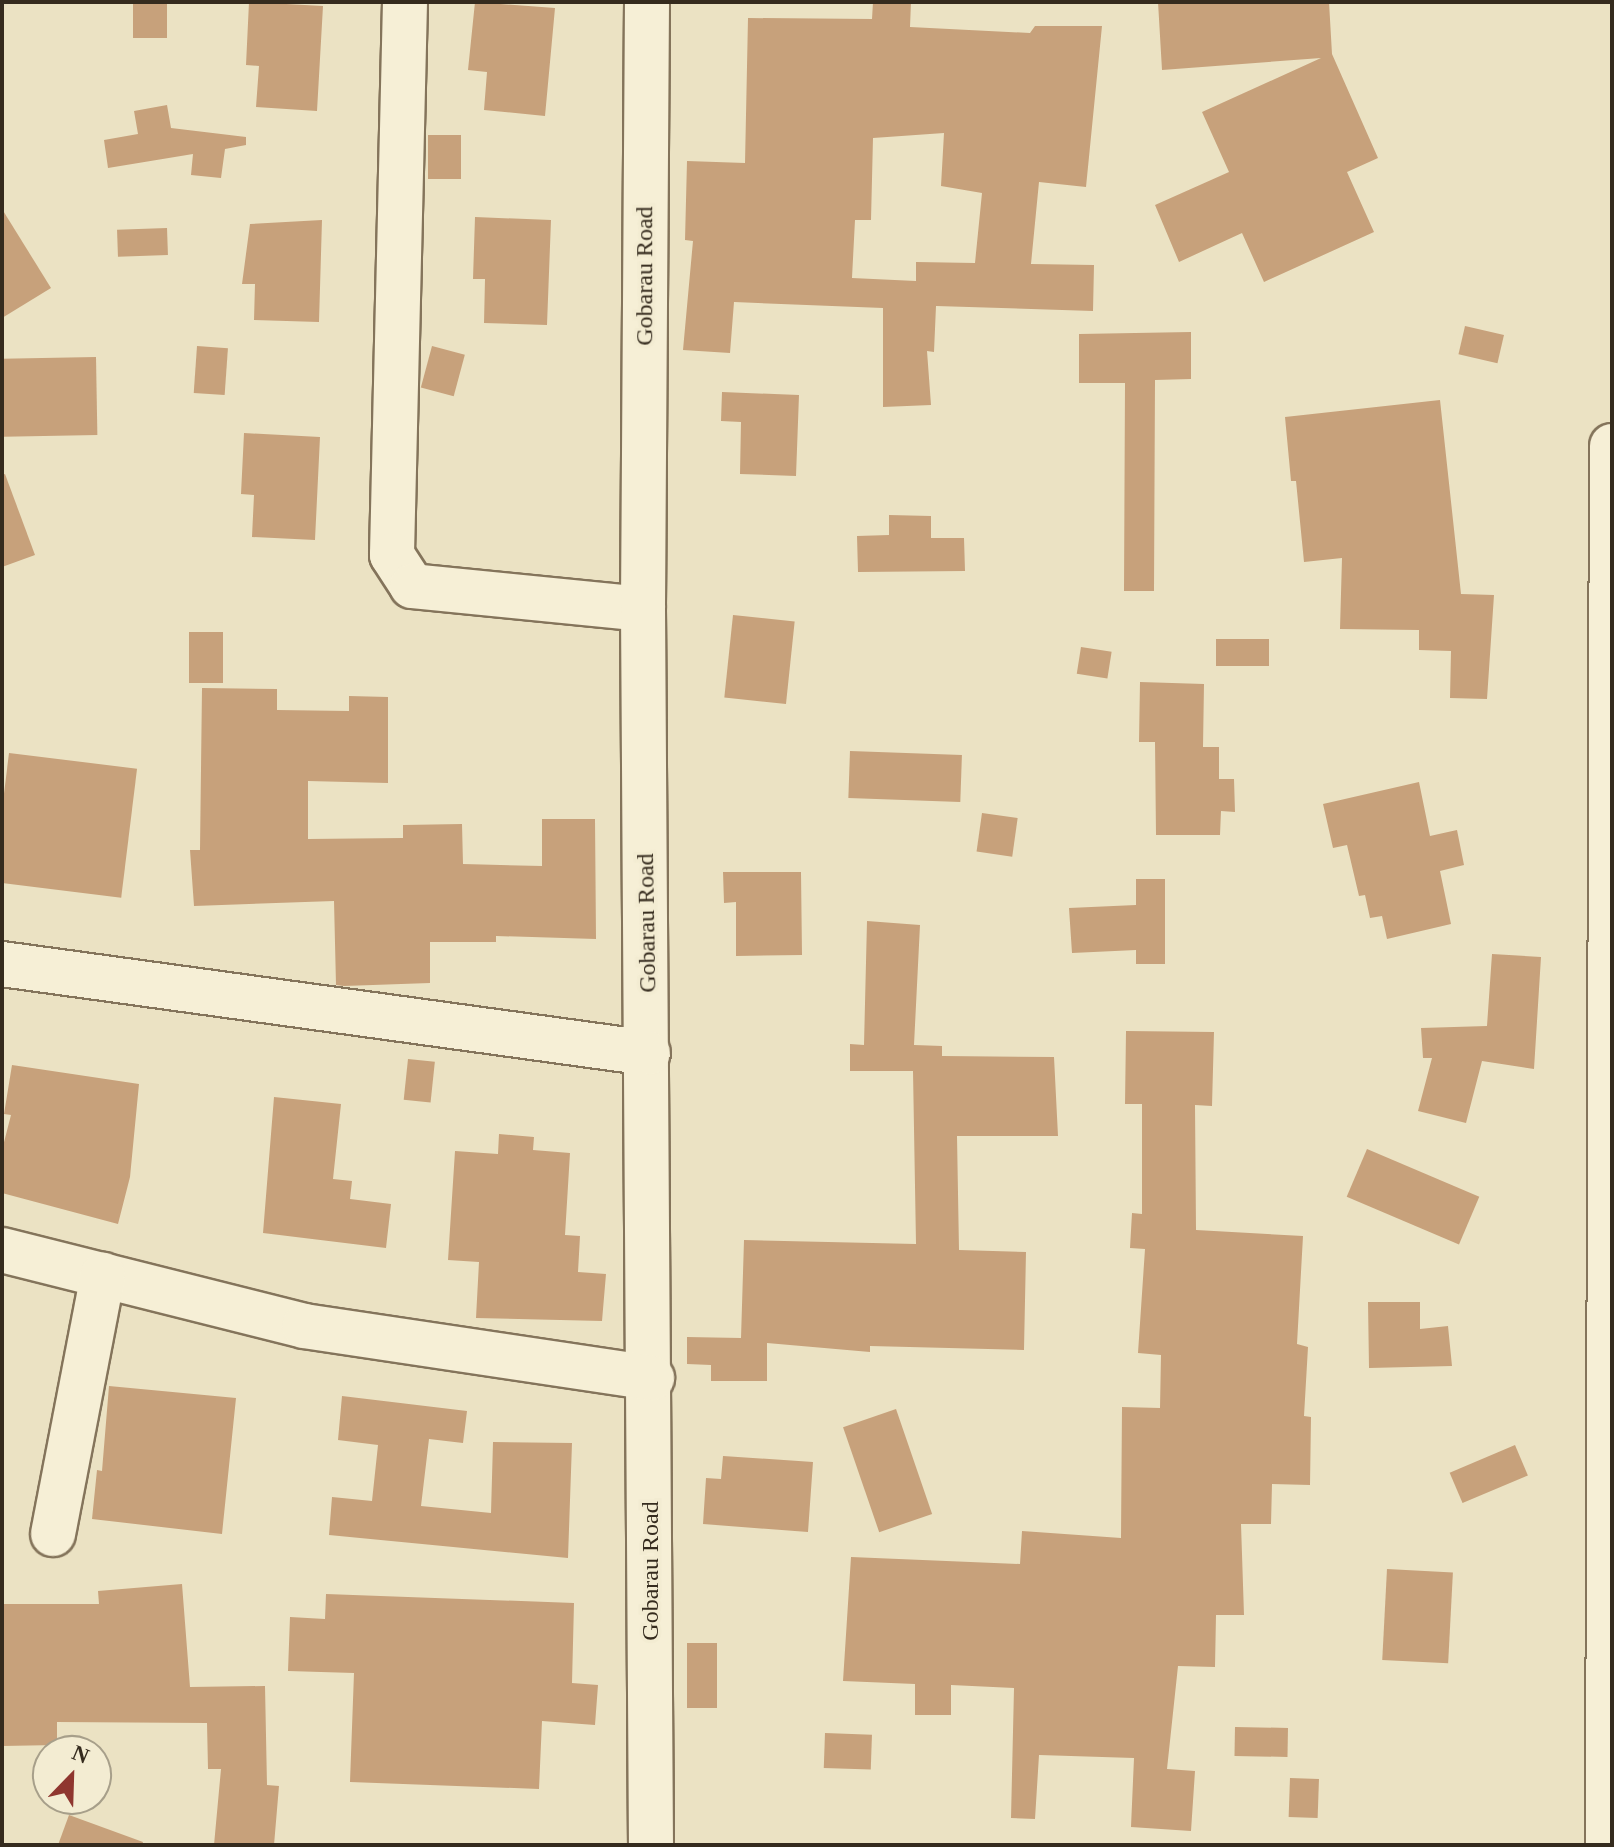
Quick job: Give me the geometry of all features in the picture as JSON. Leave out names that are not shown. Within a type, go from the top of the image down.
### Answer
[{"type":"street","points":[[405,2],[392,555],[412,586],[643,609]]},
{"type":"street","name":"Gobarau Road","points":[[647,2],[643,609],[652,1378],[651,1845]]},
{"type":"street","points":[[1608,1845],[1612,446]]},
{"type":"street","points":[[2,964],[648,1053]]},
{"type":"street","points":[[2,1250],[304,1326],[652,1378]]},
{"type":"street","points":[[53,1534],[103,1275]]},
{"type":"building","points":[[133,2],[167,2],[167,38],[133,38]]},
{"type":"building","points":[[249,2],[323,6],[317,111],[256,107],[259,66],[246,65]]},
{"type":"building","points":[[475,2],[555,8],[545,116],[484,110],[487,72],[468,70]]},
{"type":"building","points":[[873,2],[911,2],[910,27],[1030,33],[1035,26],[1102,26],[1086,187],[1039,182],[1031,264],[1094,265],[1093,311],[936,306],[934,352],[927,351],[931,405],[883,407],[883,308],[734,302],[730,353],[683,350],[693,241],[685,240],[687,161],[745,163],[748,18],[872,19]],"holes":[[[944,133],[941,186],[982,193],[975,263],[916,262],[916,281],[852,278],[855,220],[871,220],[873,138]]]},
{"type":"building","points":[[1158,2],[1329,2],[1332,54],[1378,158],[1347,172],[1374,232],[1264,282],[1242,233],[1179,262],[1155,205],[1229,172],[1202,112],[1321,58],[1162,70]]},
{"type":"building","points":[[167,105],[171,128],[246,137],[246,145],[225,149],[221,178],[191,175],[193,154],[108,168],[104,140],[138,134],[134,111]]},
{"type":"building","points":[[428,135],[461,135],[461,179],[428,179]]},
{"type":"building","points":[[2,209],[51,288],[2,318]]},
{"type":"building","points":[[475,217],[551,220],[547,325],[484,323],[485,279],[473,279]]},
{"type":"building","points":[[322,220],[319,322],[254,320],[255,284],[242,284],[250,224]]},
{"type":"building","points":[[167,228],[168,255],[118,257],[117,230]]},
{"type":"building","points":[[1465,326],[1504,335],[1497,363],[1458,354]]},
{"type":"building","points":[[1191,332],[1191,379],[1155,380],[1154,591],[1124,591],[1125,383],[1079,383],[1079,334]]},
{"type":"building","points":[[197,346],[228,348],[225,395],[194,393]]},
{"type":"building","points":[[432,346],[465,355],[454,396],[421,388]]},
{"type":"building","points":[[96,357],[97,435],[3,437],[2,359]]},
{"type":"building","points":[[722,392],[799,395],[796,476],[740,474],[741,422],[721,421]]},
{"type":"building","points":[[1440,400],[1461,594],[1494,595],[1487,699],[1450,698],[1451,651],[1419,650],[1419,630],[1340,629],[1342,558],[1304,562],[1296,481],[1291,481],[1285,417]]},
{"type":"building","points":[[244,433],[320,437],[315,540],[252,537],[254,495],[241,494]]},
{"type":"building","points":[[5,474],[35,555],[2,567],[2,475]]},
{"type":"building","points":[[889,515],[931,516],[931,538],[964,538],[965,571],[858,572],[857,536],[889,535]]},
{"type":"building","points":[[733,615],[795,621],[786,704],[724,698]]},
{"type":"building","points":[[189,632],[223,632],[223,683],[189,683]]},
{"type":"building","points":[[1216,639],[1269,639],[1269,666],[1216,666]]},
{"type":"building","points":[[1081,647],[1112,652],[1107,679],[1077,674]]},
{"type":"building","points":[[1140,682],[1204,684],[1203,747],[1219,747],[1219,779],[1234,779],[1235,812],[1221,811],[1220,835],[1156,835],[1155,742],[1139,742]]},
{"type":"building","points":[[202,688],[277,689],[277,710],[349,711],[349,696],[388,697],[388,783],[308,781],[308,839],[403,838],[403,825],[462,824],[463,864],[542,866],[542,819],[595,819],[596,939],[496,936],[496,942],[430,942],[430,983],[344,986],[336,985],[334,901],[194,906],[190,850],[200,850]]},
{"type":"building","points":[[850,751],[962,755],[960,802],[848,798]]},
{"type":"building","points":[[9,753],[137,769],[121,898],[2,883],[2,810]]},
{"type":"building","points":[[1419,782],[1430,836],[1457,830],[1464,865],[1440,871],[1451,924],[1387,939],[1382,916],[1370,918],[1365,895],[1359,896],[1347,845],[1333,848],[1323,804]]},
{"type":"building","points":[[982,813],[1018,818],[1012,857],[977,852]]},
{"type":"building","points":[[723,872],[801,872],[802,955],[736,956],[736,902],[724,903]]},
{"type":"building","points":[[1136,879],[1165,879],[1165,964],[1136,964],[1136,950],[1072,953],[1069,908],[1136,905]]},
{"type":"building","points":[[867,921],[920,925],[914,1045],[942,1046],[942,1056],[1054,1057],[1058,1136],[957,1136],[959,1250],[1026,1252],[1024,1350],[870,1346],[870,1352],[767,1343],[767,1381],[711,1381],[711,1365],[687,1364],[687,1337],[741,1338],[744,1240],[916,1244],[913,1071],[850,1071],[850,1044],[864,1045]]},
{"type":"building","points":[[1492,954],[1541,957],[1534,1069],[1482,1061],[1466,1123],[1418,1111],[1432,1058],[1423,1058],[1421,1028],[1487,1026]]},
{"type":"building","points":[[1126,1031],[1214,1032],[1212,1106],[1195,1105],[1196,1230],[1303,1236],[1297,1344],[1308,1347],[1304,1416],[1311,1417],[1310,1485],[1272,1484],[1271,1524],[1241,1524],[1244,1615],[1216,1615],[1215,1667],[1178,1666],[1167,1769],[1195,1771],[1191,1831],[1131,1827],[1134,1758],[1039,1755],[1035,1819],[1011,1818],[1014,1688],[951,1685],[951,1715],[915,1715],[915,1684],[843,1681],[851,1557],[1020,1564],[1022,1531],[1121,1538],[1122,1407],[1160,1408],[1161,1355],[1138,1353],[1145,1249],[1130,1248],[1132,1213],[1142,1214],[1142,1104],[1125,1104]]},
{"type":"building","points":[[408,1059],[435,1062],[431,1103],[404,1100]]},
{"type":"building","points":[[12,1065],[139,1084],[130,1177],[118,1224],[2,1193],[2,1150],[11,1115],[4,1114]]},
{"type":"building","points":[[274,1097],[341,1104],[333,1179],[352,1181],[350,1199],[391,1204],[386,1248],[263,1233]]},
{"type":"building","points":[[499,1134],[534,1137],[533,1150],[570,1153],[565,1235],[580,1236],[578,1272],[606,1274],[602,1321],[476,1318],[479,1262],[448,1260],[455,1151],[498,1154]]},
{"type":"building","points":[[1367,1149],[1479,1197],[1459,1245],[1347,1197]]},
{"type":"building","points":[[1368,1302],[1420,1302],[1420,1329],[1448,1326],[1452,1366],[1369,1368]]},
{"type":"building","points":[[109,1386],[236,1398],[222,1534],[92,1519],[97,1470],[102,1471]]},
{"type":"building","points":[[342,1396],[467,1411],[463,1443],[429,1439],[421,1506],[491,1513],[493,1442],[572,1443],[568,1558],[329,1535],[332,1497],[372,1501],[378,1445],[338,1440]]},
{"type":"building","points":[[896,1409],[932,1514],[879,1532],[843,1427]]},
{"type":"building","points":[[1515,1445],[1528,1475],[1463,1503],[1450,1473]]},
{"type":"building","points":[[723,1456],[813,1462],[808,1532],[703,1524],[706,1478],[721,1479]]},
{"type":"building","points":[[1387,1569],[1453,1572],[1448,1663],[1382,1660]]},
{"type":"building","points":[[182,1584],[190,1687],[265,1686],[267,1785],[279,1786],[274,1845],[214,1845],[221,1769],[208,1769],[207,1723],[57,1722],[57,1735],[32,1735],[32,1745],[2,1746],[2,1604],[99,1604],[98,1591]]},
{"type":"building","points":[[326,1594],[574,1603],[572,1683],[598,1685],[595,1725],[542,1721],[539,1789],[350,1782],[354,1673],[288,1671],[290,1617],[325,1619]]},
{"type":"building","points":[[687,1643],[717,1643],[717,1708],[687,1708]]},
{"type":"building","points":[[1235,1727],[1288,1728],[1287,1757],[1234,1756]]},
{"type":"building","points":[[825,1733],[872,1735],[871,1770],[824,1768]]},
{"type":"building","points":[[1290,1778],[1319,1779],[1318,1818],[1289,1817]]},
{"type":"building","points":[[69,1815],[143,1842],[142,1845],[58,1845]]}]
